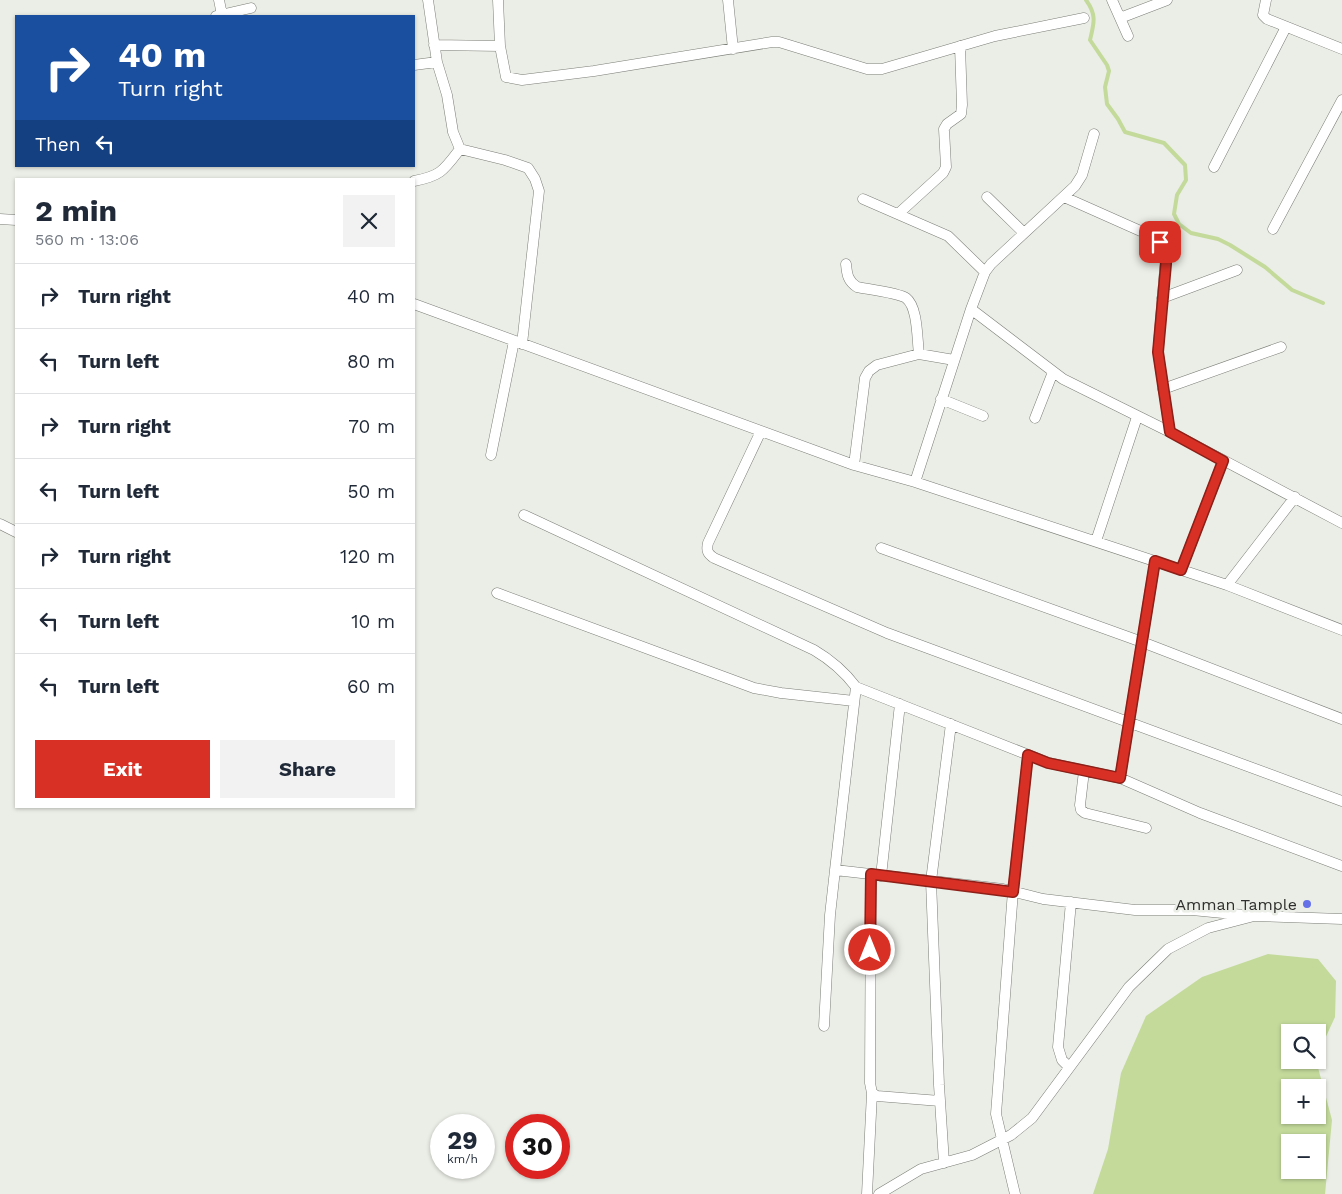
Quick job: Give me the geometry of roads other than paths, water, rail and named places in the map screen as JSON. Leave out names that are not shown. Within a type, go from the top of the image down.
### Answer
[{"type":"street","points":[[219,0],[219,15]]},
{"type":"street","points":[[428,0],[437,62],[447,95],[453,132],[460,149]]},
{"type":"street","points":[[498,0],[500,46],[506,77],[522,80],[594,71],[779,42],[868,69],[875,69],[892,67],[995,36],[1084,18]]},
{"type":"street","points":[[728,0],[733,49]]},
{"type":"street","points":[[1112,0],[1128,36]]},
{"type":"street","points":[[1120,18],[1167,0]]},
{"type":"street","points":[[1266,0],[1263,15],[1267,19],[1342,49]]},
{"type":"street","points":[[223,15],[251,8]]},
{"type":"street","points":[[1214,167],[1286,27]]},
{"type":"street","points":[[434,45],[500,46]]},
{"type":"street","points":[[898,214],[944,173],[946,167],[944,129],[947,124],[961,114],[960,46]]},
{"type":"street","points":[[415,65],[437,62]]},
{"type":"street","points":[[1273,229],[1342,100]]},
{"type":"street","points":[[915,482],[984,272],[997,257],[1075,186],[1082,175],[1094,134]]},
{"type":"street","points":[[415,181],[431,178],[445,169],[460,149]]},
{"type":"street","points":[[460,149],[505,160],[528,168],[535,179],[539,191],[518,342],[491,455]]},
{"type":"street","points":[[987,197],[1024,233]]},
{"type":"street","points":[[1064,197],[1154,238],[1165,249],[1158,352],[1170,432]]},
{"type":"street","points":[[863,199],[948,236],[984,272]]},
{"type":"street","points":[[0,219],[15,220]]},
{"type":"street","points":[[846,264],[850,283],[857,287],[905,297],[912,304],[915,313],[919,354]]},
{"type":"street","points":[[1162,298],[1238,270]]},
{"type":"street","points":[[415,304],[854,465],[915,482],[1227,585],[1342,630]]},
{"type":"street","points":[[971,309],[1063,380],[1170,432],[1342,523]]},
{"type":"street","points":[[1163,389],[1281,348]]},
{"type":"street","points":[[854,465],[865,378],[869,371],[877,365],[919,354],[954,360]]},
{"type":"street","points":[[1035,418],[1053,372]]},
{"type":"street","points":[[942,399],[983,416]]},
{"type":"street","points":[[1096,541],[1137,417]]},
{"type":"street","points":[[761,431],[708,543],[706,549],[714,558],[887,633],[1342,801]]},
{"type":"street","points":[[1181,570],[1223,461]]},
{"type":"street","points":[[1227,585],[1295,497]]},
{"type":"street","points":[[524,515],[814,650],[830,660],[845,673],[856,687],[1048,763],[1120,778],[1200,813],[1342,866]]},
{"type":"street","points":[[0,524],[15,532]]},
{"type":"street","points":[[881,548],[1142,642],[1342,719]]},
{"type":"street","points":[[1120,778],[1155,561]]},
{"type":"street","points":[[497,593],[754,688],[854,701]]},
{"type":"street","points":[[824,1026],[830,915],[856,687]]},
{"type":"street","points":[[867,1194],[872,1093],[870,1083],[876,875],[900,704]]},
{"type":"street","points":[[944,1163],[931,881],[950,724]]},
{"type":"street","points":[[1015,1194],[996,1114],[1013,892],[1028,755]]},
{"type":"street","points":[[1084,770],[1081,810],[1085,813],[1146,828]]},
{"type":"street","points":[[835,870],[931,881],[1013,892],[1042,899],[1134,910],[1192,910],[1254,916],[1342,919]]},
{"type":"street","points":[[1069,1066],[1062,1060],[1058,1048],[1071,902]]},
{"type":"street","points":[[879,1194],[922,1169],[972,1155],[1011,1135],[1032,1118],[1129,987],[1168,948],[1208,928],[1254,916]]},
{"type":"street","points":[[872,1093],[877,1096],[940,1101]]},
{"type":"waterway","points":[[1086,0],[1092,10],[1094,19],[1090,40],[1109,71],[1105,87],[1107,104],[1125,132],[1164,143],[1185,165],[1186,180],[1177,195],[1174,214],[1179,224],[1191,233],[1218,239],[1230,245],[1265,267],[1292,290],[1323,303]]},
{"type":"place","name":"Amman Tample","points":[[1307,904]]}]
